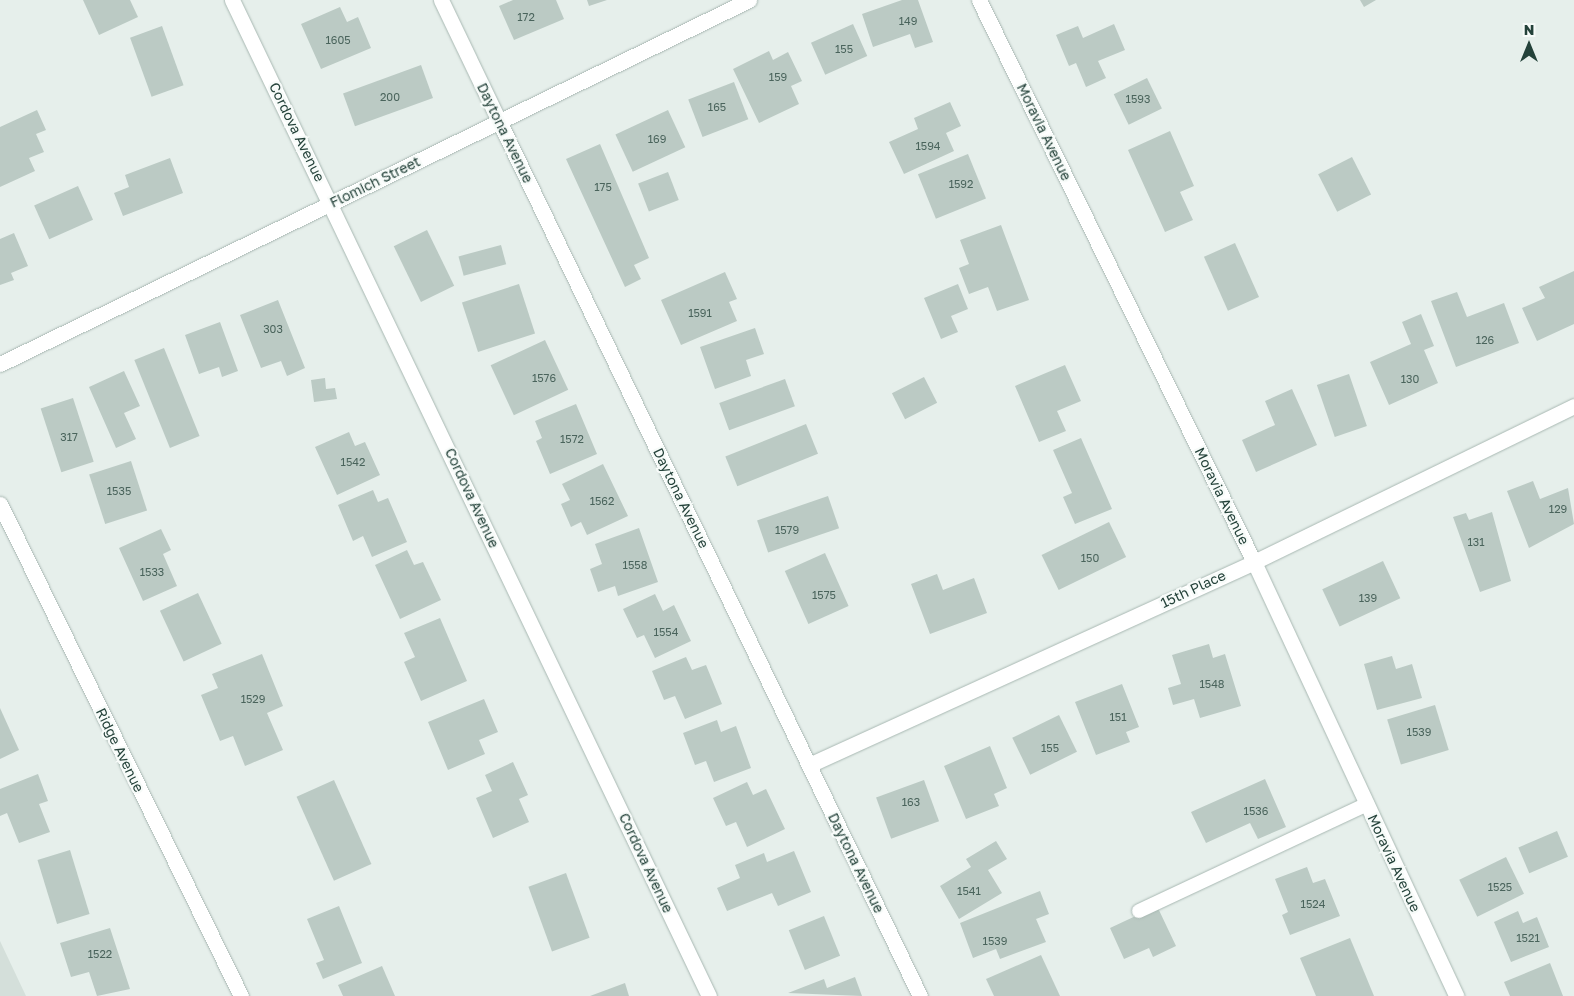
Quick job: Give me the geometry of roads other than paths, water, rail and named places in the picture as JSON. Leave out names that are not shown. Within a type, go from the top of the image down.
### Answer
[{"type":"street","name":"Cordova Avenue","points":[[232,0],[331,203],[709,996]]},
{"type":"street","name":"Daytona Avenue","points":[[441,0],[920,996]]},
{"type":"street","name":"Flomich Street","points":[[0,364],[750,0]]},
{"type":"street","name":"Moravia Avenue","points":[[979,0],[1254,562],[1456,996]]},
{"type":"street","name":"15th Place","points":[[809,765],[1254,562],[1574,406]]},
{"type":"street","name":"Ridge Avenue","points":[[0,504],[241,996]]},
{"type":"lane","points":[[1139,911],[1367,804]]}]
